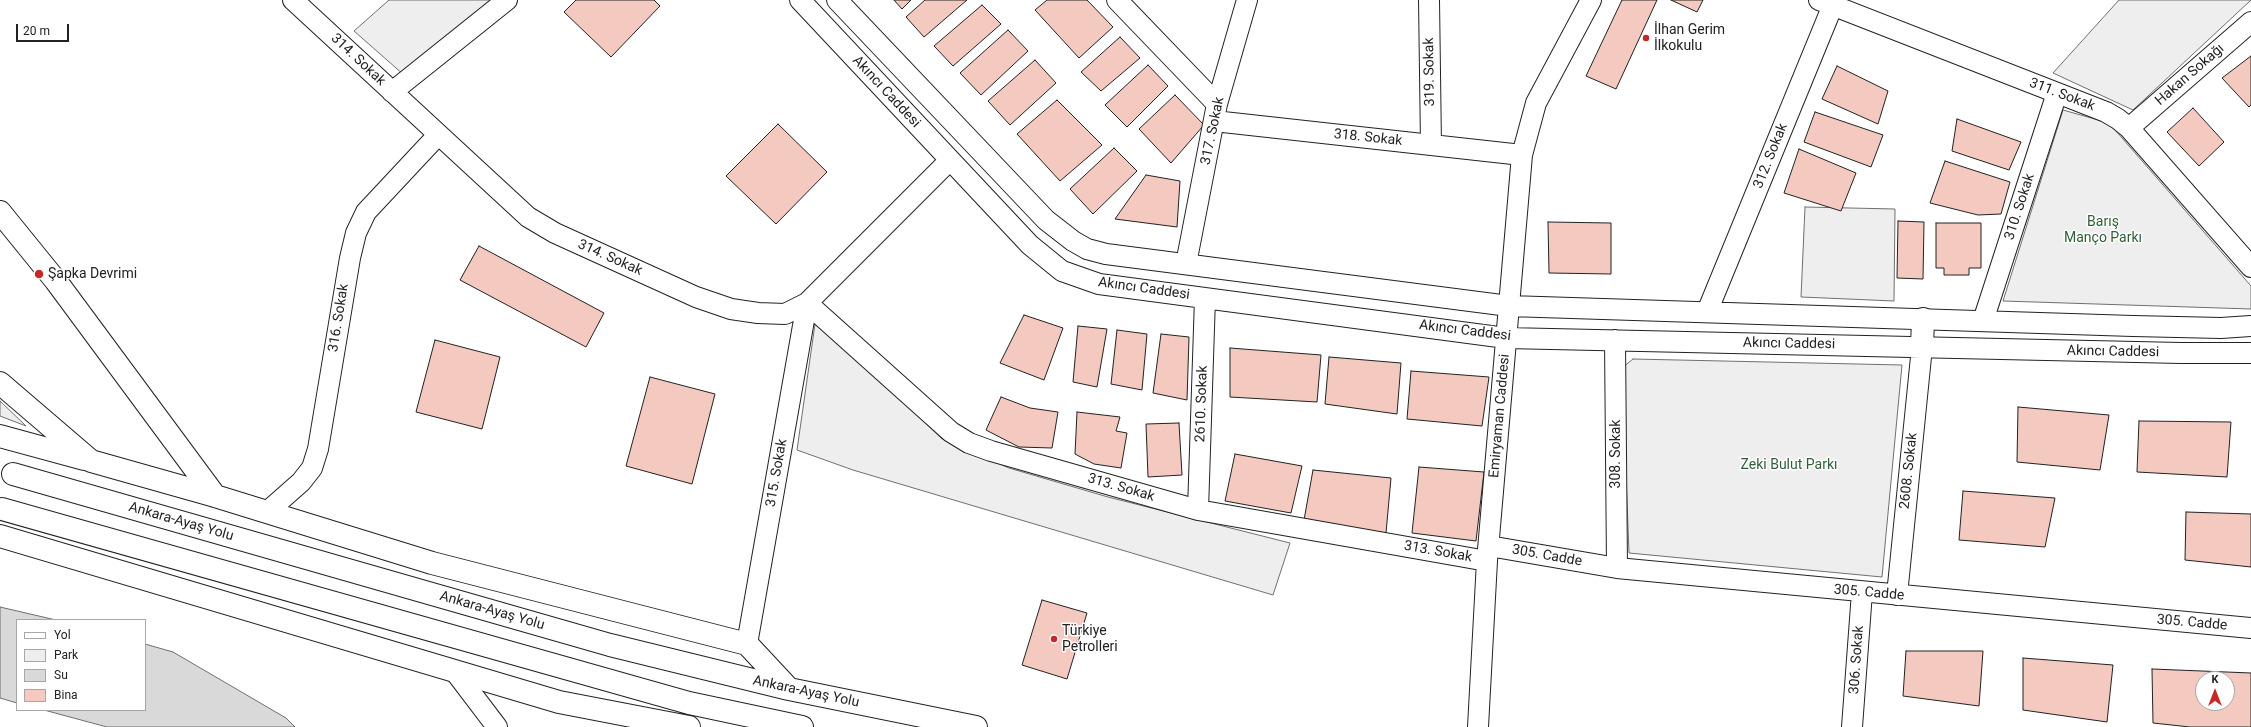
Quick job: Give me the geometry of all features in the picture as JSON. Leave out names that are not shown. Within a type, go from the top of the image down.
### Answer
[{"type":"main road","points":[[0,212],[56,280],[215,496]]},
{"type":"main road","points":[[1922,347],[1923,319]]},
{"type":"main road","points":[[0,383],[91,461]]},
{"type":"main road","points":[[0,436],[215,496],[432,563],[747,644],[789,689]]},
{"type":"main road","name":"Ankara-Ayaş Yolu","points":[[13,474],[610,645],[789,689],[976,727]]},
{"type":"main road","points":[[2,509],[688,703],[802,727]]},
{"type":"main road","points":[[0,536],[456,673],[559,702],[689,727]]},
{"type":"street","name":"314. Sokak","points":[[293,0],[528,217],[569,240],[696,297],[731,309],[758,313],[785,314],[807,303],[950,160]]},
{"type":"street","points":[[392,92],[507,0]]},
{"type":"street","name":"Akıncı Caddesi","points":[[800,0],[1030,245],[1062,271],[1099,284],[1506,338],[2181,353],[2251,353]]},
{"type":"street","name":"Akıncı Caddesi","points":[[837,0],[1058,231],[1072,241],[1100,252],[1509,306],[2221,328],[2251,326]]},
{"type":"street","points":[[1117,0],[1216,112]]},
{"type":"street","name":"317. Sokak","points":[[1186,264],[1216,112],[1247,0]]},
{"type":"street","name":"319. Sokak","points":[[1429,0],[1431,144]]},
{"type":"street","name":"Emiryaman Caddesi","points":[[1478,727],[1488,554],[1522,154],[1536,103],[1591,0]]},
{"type":"street","name":"311. Sokak","points":[[1829,2],[2106,112],[2129,128],[2251,267]]},
{"type":"street","name":"312. Sokak","points":[[1707,312],[1829,2]]},
{"type":"street","name":"Hakan Sokağı","points":[[2129,128],[2251,22]]},
{"type":"street","name":"310. Sokak","points":[[1983,321],[2057,93]]},
{"type":"street","name":"318. Sokak","points":[[1216,112],[1431,144],[1522,154]]},
{"type":"street","name":"316. Sokak","points":[[267,512],[301,482],[312,468],[318,449],[350,258],[356,233],[366,212],[438,135]]},
{"type":"street","name":"2610. Sokak","points":[[1198,510],[1205,298]]},
{"type":"street","name":"313. Sokak","points":[[807,303],[951,432],[969,443],[991,451],[1198,510],[1488,554]]},
{"type":"street","name":"315. Sokak","points":[[747,644],[807,303]]},
{"type":"street","name":"308. Sokak","points":[[1615,340],[1616,568]]},
{"type":"street","name":"2608. Sokak","points":[[1897,595],[1922,347]]},
{"type":"street","name":"305. Cadde","points":[[1488,554],[1862,592],[2251,628]]},
{"type":"street","name":"306. Sokak","points":[[1852,727],[1862,592]]},
{"type":"street","points":[[456,673],[497,727]]},
{"type":"green space","points":[[389,0],[494,0],[404,75],[354,31]]},
{"type":"green space","points":[[2119,0],[2251,0],[2133,110],[2053,73]]},
{"type":"green space","name":"Barış Manço Parkı","points":[[2063,110],[2109,123],[2251,286],[2251,309],[2003,301]]},
{"type":"green space","points":[[1805,207],[1895,209],[1894,301],[1801,297]]},
{"type":"green space","points":[[815,324],[850,350],[942,439],[1009,468],[1108,497],[1290,543],[1273,595],[853,470],[797,450]]},
{"type":"green space","name":"Zeki Bulut Parkı","points":[[1633,359],[1902,365],[1882,577],[1629,553],[1622,368]]},
{"type":"green space","points":[[0,401],[26,426],[0,416]]},
{"type":"water","points":[[0,607],[52,619],[16,619],[16,703],[0,698]]},
{"type":"water","points":[[146,644],[173,652],[286,718],[295,727],[107,727],[48,711],[146,711]]},
{"type":"building","points":[[576,0],[654,0],[660,6],[611,57],[564,12]]},
{"type":"building","points":[[894,0],[911,0],[902,9]]},
{"type":"building","points":[[925,0],[967,0],[924,37],[906,17]]},
{"type":"building","points":[[1047,0],[1087,0],[1113,27],[1079,58],[1035,10]]},
{"type":"building","points":[[1622,0],[1657,0],[1616,89],[1586,76]]},
{"type":"building","points":[[1671,0],[1703,0],[1697,12]]},
{"type":"building","points":[[982,5],[1001,24],[953,66],[934,46]]},
{"type":"building","points":[[1008,30],[1028,51],[981,95],[960,73]]},
{"type":"building","points":[[1120,37],[1140,58],[1101,91],[1081,72]]},
{"type":"building","points":[[2251,56],[2251,105],[2249,107],[2222,78]]},
{"type":"building","points":[[1035,60],[1056,83],[1010,125],[988,101]]},
{"type":"building","points":[[1148,65],[1168,86],[1127,127],[1105,105]]},
{"type":"building","points":[[1837,66],[1888,91],[1878,124],[1822,99]]},
{"type":"building","points":[[1175,95],[1204,125],[1171,163],[1139,129]]},
{"type":"building","points":[[1057,100],[1102,145],[1060,181],[1017,134]]},
{"type":"building","points":[[2193,108],[2224,142],[2199,166],[2167,132]]},
{"type":"building","points":[[1815,112],[1883,135],[1871,167],[1804,142]]},
{"type":"building","points":[[1957,119],[2021,142],[2009,170],[1952,151]]},
{"type":"building","points":[[778,124],[827,172],[776,224],[726,176]]},
{"type":"building","points":[[1114,148],[1137,171],[1093,214],[1070,189]]},
{"type":"building","points":[[1799,149],[1856,173],[1841,211],[1784,193]]},
{"type":"building","points":[[1945,161],[2010,182],[2001,214],[1978,215],[1930,203]]},
{"type":"building","points":[[1146,175],[1180,181],[1177,227],[1115,219]]},
{"type":"building","points":[[1898,221],[1924,222],[1923,279],[1897,278]]},
{"type":"building","points":[[1548,222],[1611,223],[1611,274],[1549,273]]},
{"type":"building","points":[[1936,223],[1981,223],[1981,268],[1969,268],[1969,275],[1944,275],[1944,268],[1936,268]]},
{"type":"building","points":[[479,246],[604,313],[586,347],[460,280]]},
{"type":"building","points":[[1024,315],[1063,328],[1044,380],[1000,363]]},
{"type":"building","points":[[1078,326],[1107,329],[1097,387],[1073,382]]},
{"type":"building","points":[[1117,330],[1147,334],[1142,390],[1111,384]]},
{"type":"building","points":[[1161,334],[1189,337],[1187,400],[1153,393]]},
{"type":"building","points":[[435,340],[500,357],[482,429],[416,412]]},
{"type":"building","points":[[1230,348],[1321,355],[1317,402],[1230,397]]},
{"type":"building","points":[[1329,357],[1401,363],[1397,414],[1325,404]]},
{"type":"building","points":[[1411,371],[1489,377],[1482,426],[1407,419]]},
{"type":"building","points":[[650,377],[715,394],[692,484],[626,466]]},
{"type":"building","points":[[1001,397],[1030,408],[1058,412],[1052,448],[1019,447],[986,430]]},
{"type":"building","points":[[2018,407],[2109,415],[2100,470],[2017,462]]},
{"type":"building","points":[[1077,412],[1120,417],[1116,431],[1127,433],[1121,468],[1094,464],[1075,454]]},
{"type":"building","points":[[2139,421],[2231,422],[2227,477],[2137,472]]},
{"type":"building","points":[[1179,423],[1182,475],[1148,477],[1146,424]]},
{"type":"building","points":[[1235,454],[1302,466],[1291,513],[1225,501]]},
{"type":"building","points":[[1419,467],[1484,472],[1476,541],[1412,533]]},
{"type":"building","points":[[1313,470],[1391,478],[1386,533],[1304,520]]},
{"type":"building","points":[[1963,491],[2055,498],[2045,547],[1959,540]]},
{"type":"building","points":[[2186,512],[2251,514],[2251,567],[2185,560]]},
{"type":"building","points":[[1042,600],[1087,613],[1067,679],[1022,665]]},
{"type":"building","points":[[1906,651],[1983,651],[1979,706],[1903,696]]},
{"type":"building","points":[[2023,658],[2113,665],[2107,722],[2023,710]]},
{"type":"building","points":[[2152,669],[2202,671],[2195,671],[2195,711],[2235,711],[2235,672],[2251,673],[2251,727],[2190,727],[2153,723]]},
{"type":"place","name":"İlhan Gerim İlkokulu","points":[[1646,38]]},
{"type":"place","name":"Şapka Devrimi","points":[[39,274]]},
{"type":"place","name":"Türkiye Petrolleri","points":[[1054,639]]}]
